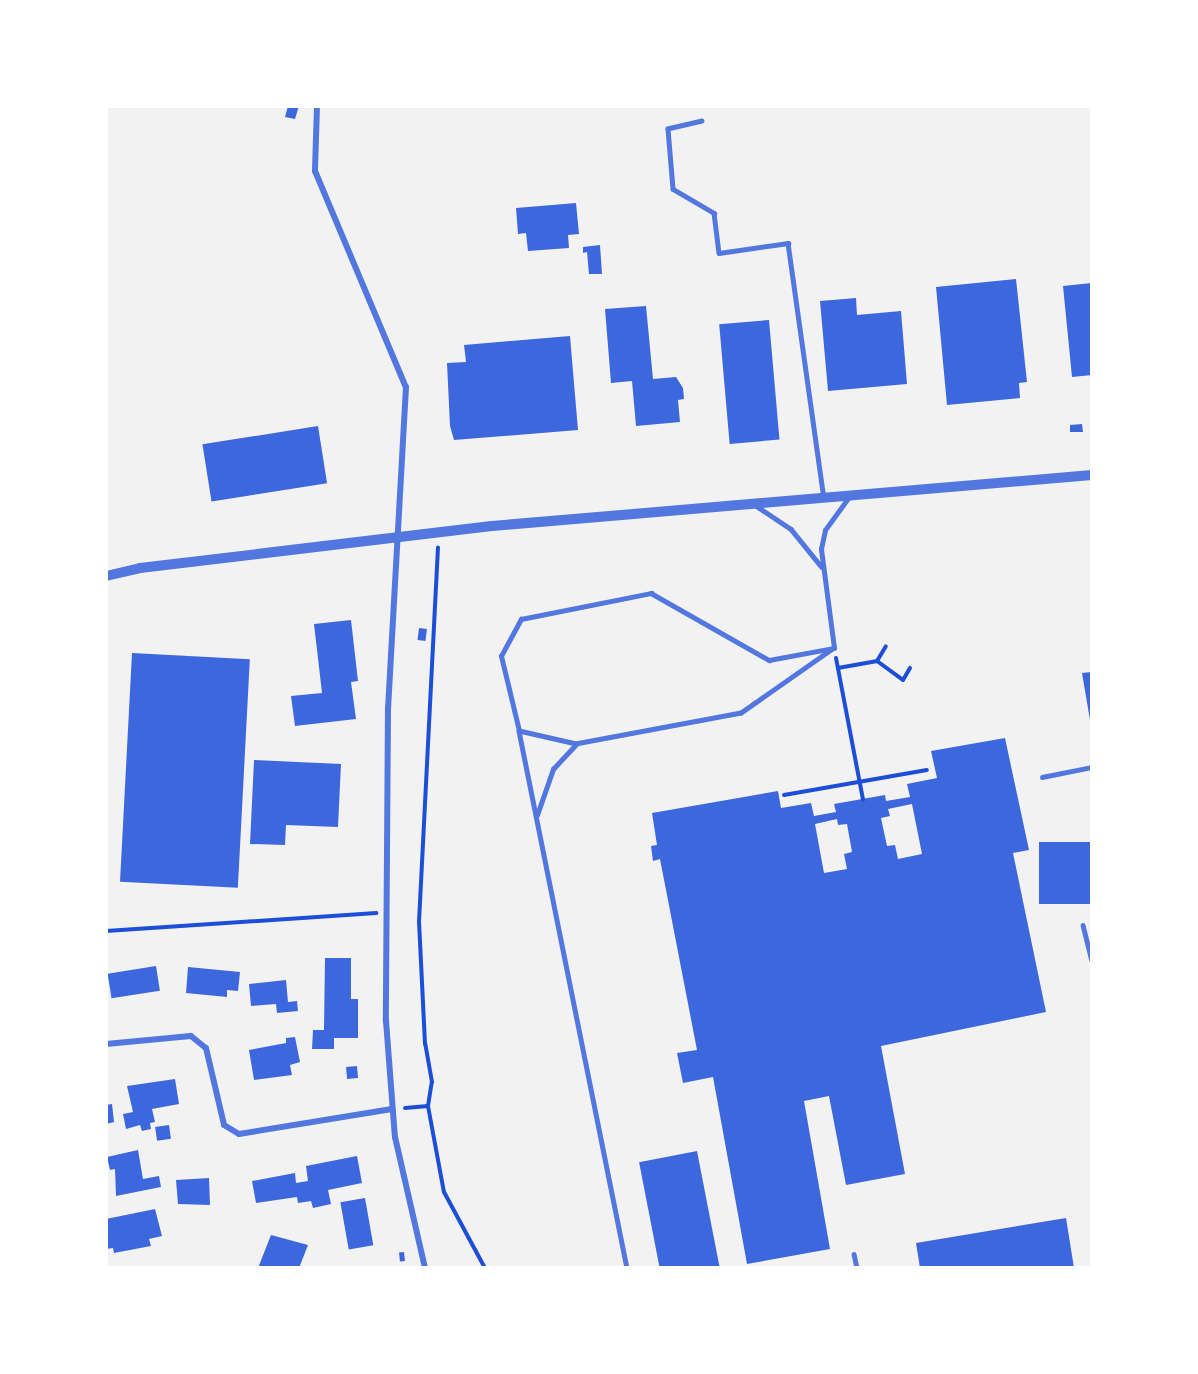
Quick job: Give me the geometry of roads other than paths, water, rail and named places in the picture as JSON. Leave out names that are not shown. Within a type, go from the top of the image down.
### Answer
[{"type":"street","points":[[317,106],[315,171],[406,387],[388,708],[386,1022],[392,1108],[409,1208],[425,1268]]},
{"type":"street","points":[[106,576],[140,568],[397,536],[1092,475]]},
{"type":"street","points":[[106,1044],[190,1036],[206,1048],[224,1125],[238,1134],[392,1108]]},
{"type":"lane","points":[[702,121],[668,129],[673,189],[714,213],[719,253],[788,243],[824,498]]},
{"type":"lane","points":[[834,648],[822,567],[825,530],[851,495]]},
{"type":"lane","points":[[753,504],[791,529],[822,567]]},
{"type":"lane","points":[[627,1268],[519,731],[501,656],[521,619],[651,593],[769,660],[834,648]]},
{"type":"lane","points":[[519,731],[576,744],[741,712],[834,648]]},
{"type":"lane","points":[[536,817],[553,769],[576,744]]},
{"type":"lane","points":[[1042,777],[1092,767]]},
{"type":"lane","points":[[1083,925],[1092,960]]},
{"type":"lane","points":[[854,1254],[857,1268]]}]
